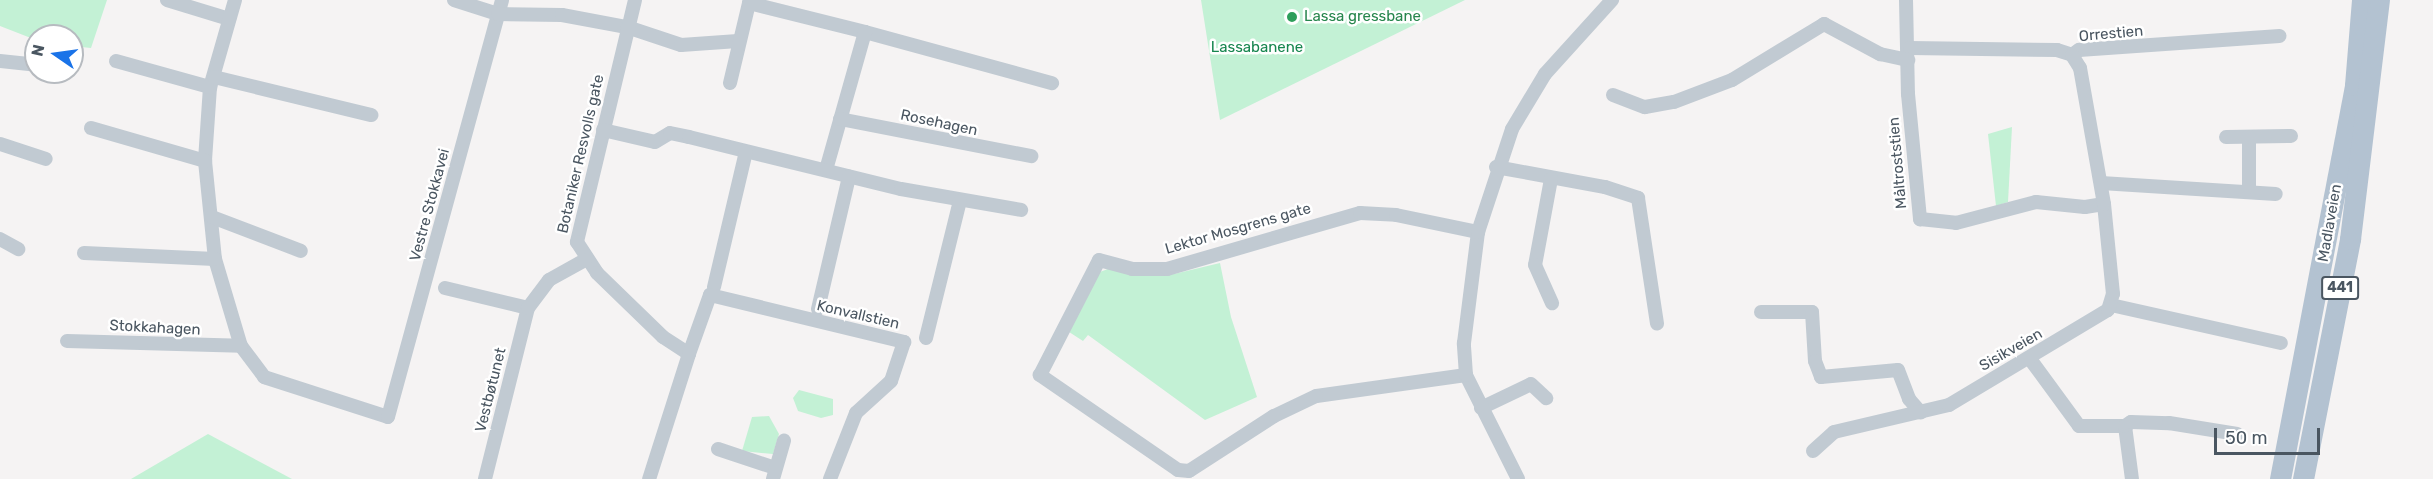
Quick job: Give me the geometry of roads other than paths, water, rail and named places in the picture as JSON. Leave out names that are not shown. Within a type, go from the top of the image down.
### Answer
[{"type":"main road","name":"Madlaveien","points":[[2280,479],[2355,85],[2362,0]]},
{"type":"main road","name":"Madlaveien","points":[[2303,479],[2350,239],[2379,0]]},
{"type":"street","points":[[167,0],[229,19]]},
{"type":"street","points":[[235,0],[212,82],[205,161],[215,259],[241,346]]},
{"type":"street","points":[[454,0],[498,14],[562,15],[627,27],[681,45],[738,41]]},
{"type":"street","name":"Vestre Stokkavei","points":[[241,346],[264,377],[388,417],[502,0]]},
{"type":"street","name":"Botaniker Resvolls gate","points":[[585,260],[578,230],[635,0]]},
{"type":"street","points":[[1518,479],[1466,375],[1464,343],[1478,232],[1496,167],[1545,74],[1612,0]]},
{"type":"street","points":[[1906,0],[1909,54]]},
{"type":"street","points":[[730,84],[738,41],[750,3],[1052,83]]},
{"type":"street","name":"Orrestien","points":[[1613,95],[1645,107],[1674,102],[1732,80],[1824,24],[1880,54],[2057,50],[2072,55],[2079,50],[2280,36]]},
{"type":"street","points":[[826,170],[865,32]]},
{"type":"street","name":"Måltroststien","points":[[1909,54],[1920,219],[1956,223],[2036,202],[2085,207],[2104,204]]},
{"type":"street","points":[[2072,55],[2080,68],[2101,183],[2112,268],[2111,305],[2281,343]]},
{"type":"street","points":[[0,61],[24,64]]},
{"type":"street","points":[[116,61],[371,115]]},
{"type":"street","name":"Rosehagen","points":[[840,119],[1031,156]]},
{"type":"street","points":[[91,128],[205,161]]},
{"type":"street","points":[[603,129],[655,142],[670,133],[849,177],[960,201],[1022,210]]},
{"type":"street","points":[[2226,137],[2291,136]]},
{"type":"street","points":[[2249,137],[2249,192]]},
{"type":"street","points":[[0,144],[46,159]]},
{"type":"street","points":[[714,287],[746,152]]},
{"type":"street","points":[[1496,167],[1638,198],[1657,324]]},
{"type":"street","points":[[818,309],[849,177]]},
{"type":"street","points":[[1551,179],[1535,264],[1552,303]]},
{"type":"street","points":[[2101,183],[2276,194]]},
{"type":"street","points":[[926,338],[960,201]]},
{"type":"street","name":"Lektor Mosgrens gate","points":[[1466,375],[1316,396],[1274,416],[1189,471],[1178,470],[1040,375],[1046,355],[1099,260],[1132,269],[1167,268],[1360,213],[1396,215],[1478,232]]},
{"type":"street","points":[[212,218],[224,218],[302,251]]},
{"type":"street","points":[[0,239],[18,249]]},
{"type":"street","points":[[84,253],[215,259]]},
{"type":"street","points":[[585,260],[663,337],[689,354],[649,479]]},
{"type":"street","name":"Vestbøtunet","points":[[485,479],[528,308],[549,280],[585,260]]},
{"type":"street","points":[[445,288],[528,308]]},
{"type":"street","name":"Konvallstien","points":[[689,354],[710,295],[904,342],[891,381],[856,413],[830,479]]},
{"type":"street","name":"Sisikveien","points":[[1813,451],[1834,432],[1949,405],[2104,314],[2111,305]]},
{"type":"street","points":[[1761,312],[1812,312],[1817,373],[1821,377],[1898,370],[1909,399],[1921,413]]},
{"type":"street","name":"Stokkahagen","points":[[67,341],[241,346]]},
{"type":"street","points":[[2030,359],[2079,426],[2125,426],[2131,422],[2169,423],[2237,434]]},
{"type":"street","points":[[1481,408],[1531,384],[1546,398]]},
{"type":"street","points":[[2125,426],[2132,479]]},
{"type":"street","points":[[718,449],[774,473],[784,441]]},
{"type":"place","name":"Lassa gressbane","points":[[1292,17]]},
{"type":"park label","name":"Lassabanene","points":[[1257,48]]}]
